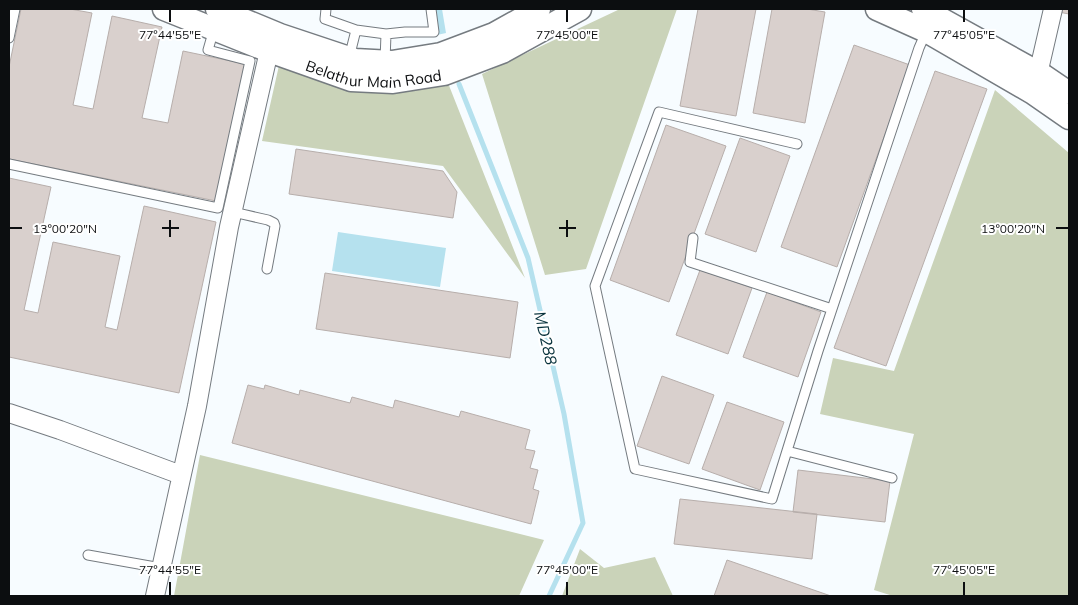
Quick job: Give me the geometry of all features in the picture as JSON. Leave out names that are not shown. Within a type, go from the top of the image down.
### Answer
[{"type":"street","name":"Belathur Main Road","points":[[164,9],[215,19],[275,43],[351,80],[393,82],[444,74],[502,52],[580,9]]},
{"type":"street","name":"Belathur Main Road","points":[[275,43],[355,60],[392,62],[449,51],[494,34],[539,9]]},
{"type":"street","points":[[877,9],[928,15],[1038,74],[1069,93]]},
{"type":"street","points":[[1038,74],[1053,9]]},
{"type":"street","points":[[928,15],[1069,118]]},
{"type":"street","points":[[155,596],[197,406],[233,212],[275,43]]},
{"type":"street","points":[[9,413],[181,475]]},
{"type":"lane","points":[[9,38],[15,9]]},
{"type":"lane","points":[[326,9],[324,19],[356,30],[386,34],[434,32],[431,9]]},
{"type":"lane","points":[[797,144],[659,112],[595,286],[635,468],[772,499],[928,15]]},
{"type":"lane","points":[[9,164],[218,208],[250,61],[208,50],[215,19]]},
{"type":"lane","points":[[349,58],[356,30]]},
{"type":"lane","points":[[385,62],[386,34]]},
{"type":"lane","points":[[233,212],[274,223],[267,269]]},
{"type":"lane","points":[[693,238],[690,262],[832,309]]},
{"type":"lane","points":[[787,451],[892,478]]},
{"type":"lane","points":[[88,555],[161,568]]},
{"type":"green space","points":[[620,9],[677,9],[586,269],[545,275],[482,74]]},
{"type":"green space","points":[[280,61],[448,83],[525,278],[443,166],[262,141]]},
{"type":"green space","points":[[995,90],[1069,153],[1069,596],[893,596],[874,590],[914,434],[820,414],[833,358],[894,371]]},
{"type":"green space","points":[[200,455],[544,540],[519,596],[174,596]]},
{"type":"green space","points":[[580,549],[604,568],[655,557],[673,596],[562,596]]},
{"type":"water","points":[[434,9],[442,9],[446,33],[437,35]]},
{"type":"water","points":[[338,232],[446,248],[440,287],[332,271]]},
{"type":"building","points":[[21,9],[70,9],[92,13],[73,105],[93,109],[112,16],[162,27],[142,118],[168,123],[183,51],[245,64],[216,201],[9,159],[9,67]]},
{"type":"building","points":[[698,9],[756,9],[736,116],[680,106]]},
{"type":"building","points":[[772,9],[807,9],[825,12],[805,123],[753,113]]},
{"type":"building","points":[[1053,9],[1069,9],[1069,14],[1053,11]]},
{"type":"building","points":[[854,45],[910,65],[837,267],[781,247]]},
{"type":"building","points":[[935,71],[987,89],[886,366],[834,348]]},
{"type":"building","points":[[666,125],[726,146],[669,302],[610,280]]},
{"type":"building","points":[[740,138],[790,156],[756,252],[705,234]]},
{"type":"building","points":[[296,149],[443,171],[457,192],[453,218],[289,194]]},
{"type":"building","points":[[9,178],[51,187],[24,310],[38,313],[53,242],[120,256],[105,327],[117,330],[144,206],[216,222],[179,393],[9,357]]},
{"type":"building","points":[[700,270],[752,288],[728,354],[676,335]]},
{"type":"building","points":[[325,273],[518,302],[510,358],[316,329]]},
{"type":"building","points":[[767,292],[821,312],[798,377],[743,357]]},
{"type":"building","points":[[662,376],[714,395],[689,464],[637,446]]},
{"type":"building","points":[[248,385],[264,389],[265,385],[299,395],[300,390],[350,403],[352,397],[393,408],[395,400],[459,417],[461,411],[530,430],[525,449],[535,451],[530,468],[538,470],[533,489],[539,491],[531,524],[232,443]]},
{"type":"building","points":[[727,402],[784,422],[760,490],[702,469]]},
{"type":"building","points":[[798,470],[890,481],[885,522],[793,512]]},
{"type":"building","points":[[680,499],[817,514],[812,559],[674,544]]},
{"type":"building","points":[[727,560],[831,596],[714,596]]},
{"type":"waterway","name":"MD288","points":[[459,84],[528,258],[564,414],[583,523],[549,596]]}]
